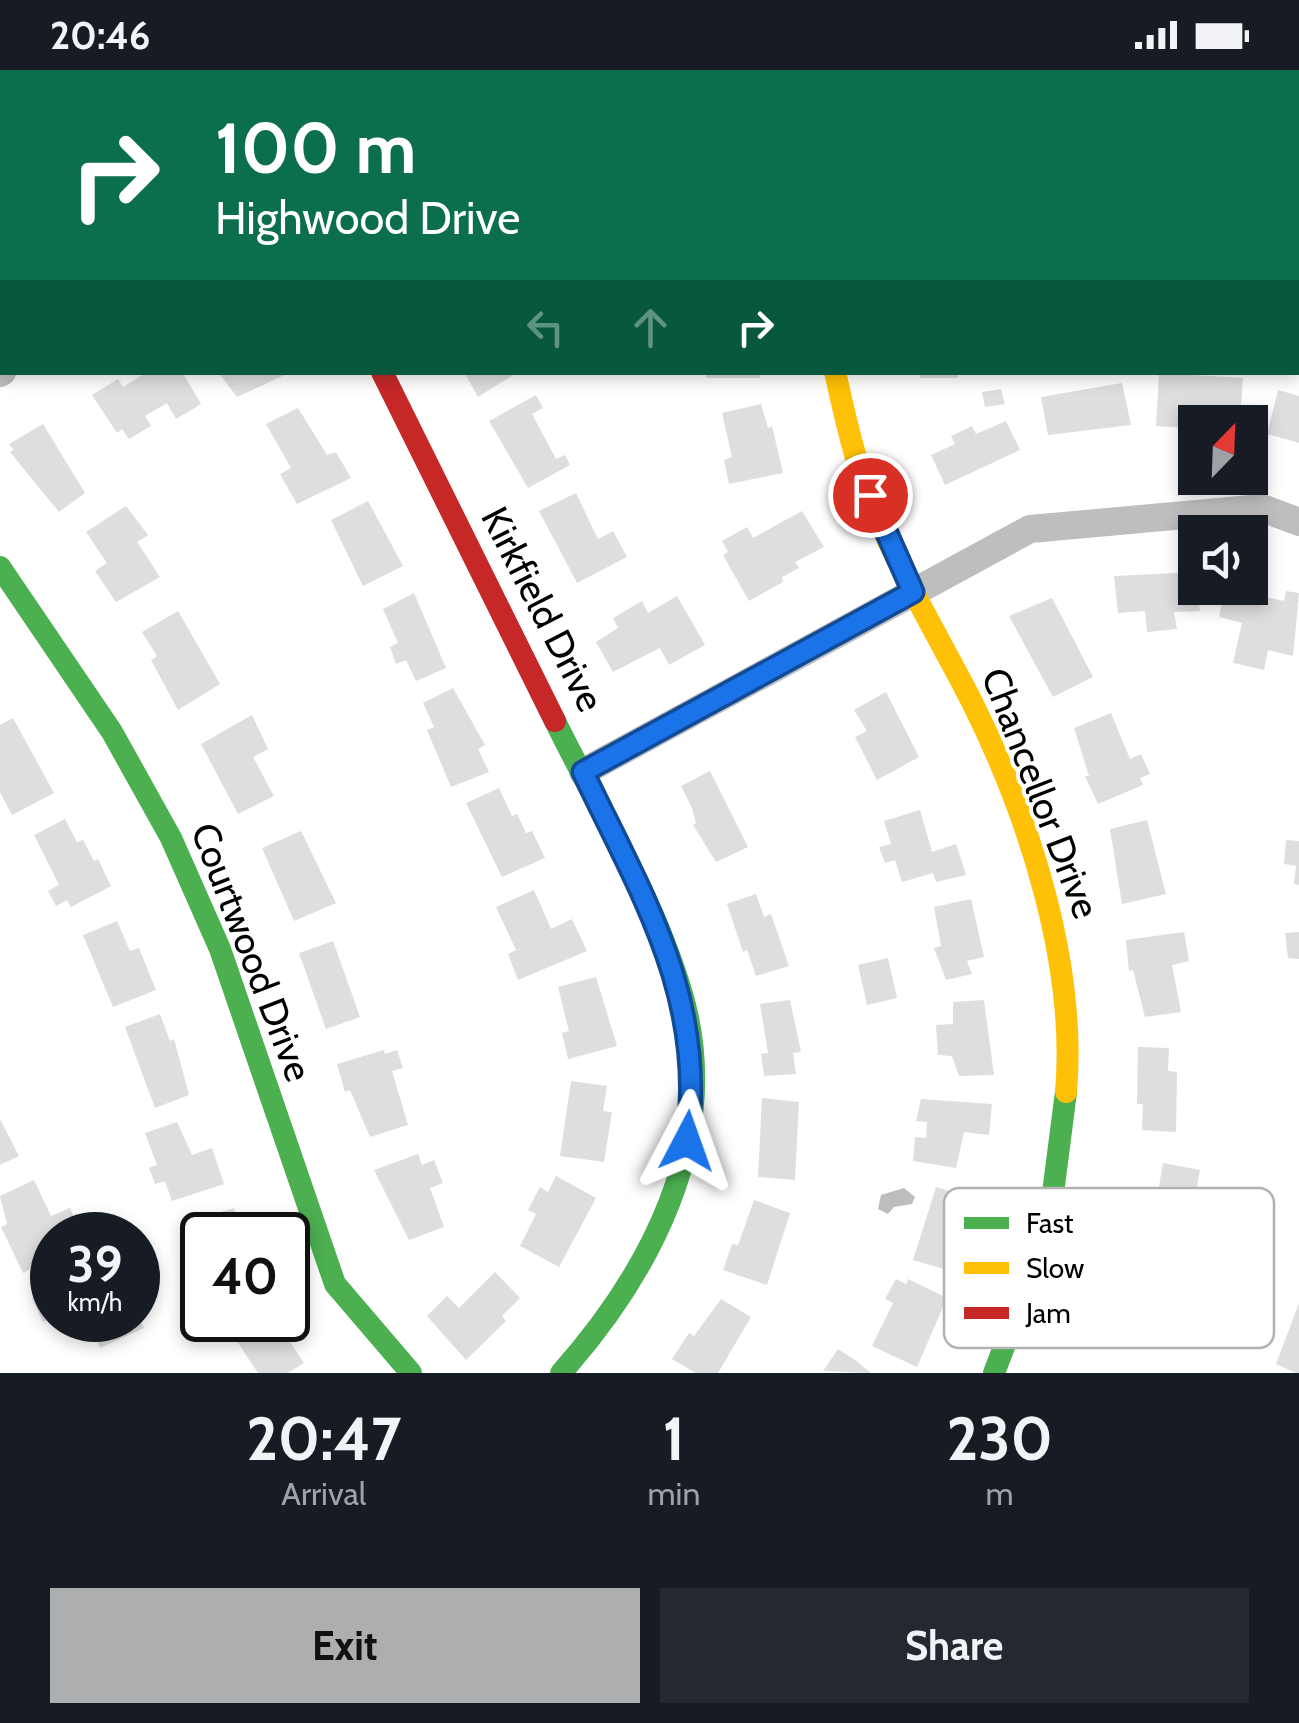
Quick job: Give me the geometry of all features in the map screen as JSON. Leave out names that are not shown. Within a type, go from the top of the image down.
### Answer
[{"type":"street","name":"Kirkfield Drive","points":[[384,375],[662,938],[686,1013],[690,1121],[680,1176],[660,1230],[632,1286],[607,1323],[562,1373]]},
{"type":"street","name":"Chancellor Drive","points":[[836,375],[856,463],[913,592],[974,706],[1030,846],[1060,946],[1068,1066],[1055,1188]]},
{"type":"street","points":[[583,772],[1030,528],[1262,508],[1299,522]]},
{"type":"street","name":"Courtwood Drive","points":[[0,568],[112,732],[171,838],[220,949],[335,1284],[411,1373]]},
{"type":"street","name":"Chancellor Drive","points":[[994,1373],[1004,1348]]},
{"type":"shaded area","points":[[904,1188],[915,1197],[912,1204],[894,1207],[888,1214],[878,1209],[881,1195]]},
{"type":"building","points":[[142,375],[184,375],[201,404],[176,419],[167,403],[145,416],[151,426],[129,439],[122,429],[117,433],[92,395],[118,379],[123,387]]},
{"type":"building","points":[[220,375],[285,375],[237,397]]},
{"type":"building","points":[[466,375],[513,375],[478,397]]},
{"type":"building","points":[[706,375],[760,375],[760,378]]},
{"type":"building","points":[[920,375],[958,375],[958,378]]},
{"type":"building","points":[[1159,375],[1243,378],[1241,405],[1178,405],[1178,427],[1156,426]]},
{"type":"building","points":[[1122,383],[1131,425],[1048,435],[1041,397]]},
{"type":"building","points":[[1001,389],[1005,404],[985,407],[982,392]]},
{"type":"building","points":[[1278,390],[1299,396],[1299,443],[1268,434]]},
{"type":"building","points":[[536,395],[543,408],[532,414],[556,459],[565,455],[570,465],[528,488],[489,421]]},
{"type":"building","points":[[761,404],[768,428],[772,426],[783,473],[729,484],[724,460],[732,457],[722,413]]},
{"type":"building","points":[[298,408],[327,455],[336,452],[351,478],[297,504],[280,474],[291,468],[266,424]]},
{"type":"building","points":[[1006,421],[1020,450],[945,485],[931,455],[955,444],[951,436],[972,426],[976,434]]},
{"type":"building","points":[[43,424],[85,493],[59,512],[10,452],[14,450],[9,444]]},
{"type":"building","points":[[576,493],[598,539],[613,531],[627,557],[577,583],[539,511]]},
{"type":"building","points":[[368,501],[403,566],[363,586],[331,520]]},
{"type":"building","points":[[126,506],[148,535],[137,542],[160,577],[116,602],[95,571],[107,563],[86,532]]},
{"type":"building","points":[[802,511],[824,547],[795,562],[799,568],[782,577],[783,582],[749,601],[723,555],[728,552],[722,541],[747,527],[753,538]]},
{"type":"building","points":[[1178,573],[1178,605],[1199,605],[1200,611],[1174,612],[1177,629],[1147,632],[1145,611],[1118,613],[1114,576]]},
{"type":"building","points":[[1286,591],[1299,593],[1293,656],[1268,650],[1264,670],[1233,663],[1242,623],[1219,617],[1221,605],[1268,605],[1268,597],[1284,601]]},
{"type":"building","points":[[414,593],[446,668],[416,681],[406,660],[396,664],[390,647],[398,643],[383,609]]},
{"type":"building","points":[[677,596],[705,645],[669,665],[660,648],[613,672],[596,642],[618,628],[613,618],[642,601],[648,613]]},
{"type":"building","points":[[1052,598],[1093,677],[1053,697],[1009,616]]},
{"type":"building","points":[[178,611],[220,684],[178,710],[151,660],[157,656],[142,632]]},
{"type":"building","points":[[453,688],[485,745],[478,749],[489,772],[451,787],[427,730],[434,727],[423,703]]},
{"type":"building","points":[[886,692],[919,757],[877,780],[855,737],[867,731],[854,710]]},
{"type":"building","points":[[1111,713],[1130,759],[1141,754],[1150,774],[1140,778],[1143,785],[1098,804],[1085,776],[1089,776],[1074,728]]},
{"type":"building","points":[[252,715],[268,749],[253,757],[274,796],[238,814],[201,744]]},
{"type":"building","points":[[13,718],[54,793],[12,815],[0,792],[0,725]]},
{"type":"building","points":[[710,771],[748,847],[716,862],[693,825],[696,823],[692,808],[681,786]]},
{"type":"building","points":[[499,788],[512,816],[517,814],[526,833],[532,831],[545,858],[502,877],[466,803]]},
{"type":"building","points":[[920,810],[932,852],[956,844],[966,875],[936,882],[933,873],[902,882],[895,860],[885,863],[879,847],[891,844],[884,821]]},
{"type":"building","points":[[65,819],[77,842],[83,840],[94,861],[98,859],[111,886],[71,907],[67,900],[56,906],[48,891],[59,885],[34,835]]},
{"type":"building","points":[[1147,820],[1166,894],[1122,904],[1110,829]]},
{"type":"building","points":[[301,831],[336,903],[294,921],[262,848]]},
{"type":"building","points":[[1286,840],[1299,841],[1299,885],[1294,884],[1296,866],[1284,864]]},
{"type":"building","points":[[534,890],[551,929],[572,919],[587,951],[518,980],[508,954],[516,950],[496,907]]},
{"type":"building","points":[[756,894],[764,917],[771,914],[789,966],[756,976],[747,950],[743,952],[727,904]]},
{"type":"building","points":[[971,899],[984,957],[967,961],[972,974],[946,980],[934,948],[941,946],[934,907]]},
{"type":"building","points":[[117,921],[130,951],[139,948],[156,990],[113,1007],[83,935]]},
{"type":"building","points":[[1184,932],[1189,961],[1172,965],[1181,1012],[1145,1017],[1133,970],[1129,971],[1126,940]]},
{"type":"building","points":[[1299,932],[1299,959],[1288,958],[1285,933]]},
{"type":"building","points":[[333,941],[360,1017],[326,1029],[299,953]]},
{"type":"building","points":[[888,958],[897,998],[867,1005],[858,965]]},
{"type":"building","points":[[596,977],[617,1046],[568,1059],[562,1033],[569,1031],[558,987]]},
{"type":"building","points":[[790,1000],[801,1052],[793,1053],[796,1074],[764,1076],[761,1054],[768,1053],[760,1004]]},
{"type":"building","points":[[984,1000],[994,1075],[959,1076],[952,1056],[938,1055],[936,1025],[953,1024],[953,1002]]},
{"type":"building","points":[[160,1014],[170,1041],[174,1039],[189,1095],[155,1108],[125,1027]]},
{"type":"building","points":[[1138,1047],[1169,1048],[1168,1071],[1177,1072],[1176,1132],[1142,1130],[1143,1104],[1137,1104]]},
{"type":"building","points":[[384,1050],[385,1054],[397,1050],[403,1068],[392,1071],[408,1125],[370,1137],[350,1090],[345,1092],[337,1064]]},
{"type":"building","points":[[571,1081],[607,1086],[603,1111],[612,1112],[604,1162],[560,1156]]},
{"type":"building","points":[[762,1098],[799,1102],[795,1180],[758,1177]]},
{"type":"building","points":[[921,1099],[992,1104],[989,1135],[964,1132],[956,1168],[913,1161],[915,1137],[926,1138],[927,1122],[916,1121]]},
{"type":"building","points":[[0,1119],[19,1156],[0,1165]]},
{"type":"building","points":[[177,1122],[192,1155],[212,1148],[224,1184],[172,1201],[165,1181],[155,1184],[149,1168],[157,1165],[145,1133]]},
{"type":"building","points":[[418,1154],[422,1165],[434,1160],[443,1183],[430,1188],[444,1227],[409,1240],[374,1170]]},
{"type":"building","points":[[1163,1163],[1200,1170],[1197,1188],[1159,1188]]},
{"type":"building","points":[[556,1176],[596,1198],[559,1267],[520,1246],[536,1214],[528,1210],[540,1187],[548,1192]]},
{"type":"building","points":[[34,1180],[49,1212],[30,1212],[30,1270],[23,1273],[1,1227],[7,1224],[0,1196]]},
{"type":"building","points":[[936,1187],[944,1189],[944,1269],[913,1260]]},
{"type":"building","points":[[754,1200],[790,1213],[767,1285],[723,1270],[732,1244],[738,1245]]},
{"type":"building","points":[[495,1272],[520,1298],[502,1316],[506,1321],[466,1360],[427,1316],[447,1296],[459,1308]]},
{"type":"building","points":[[896,1279],[906,1284],[908,1279],[944,1297],[917,1367],[872,1346],[893,1303],[885,1299]]},
{"type":"building","points":[[721,1299],[751,1317],[718,1373],[696,1373],[672,1359],[689,1333],[694,1336]]},
{"type":"building","points":[[1299,1303],[1299,1373],[1296,1373],[1276,1364]]},
{"type":"building","points":[[238,1342],[290,1342],[304,1363],[288,1373],[258,1373]]},
{"type":"building","points":[[838,1349],[855,1360],[871,1373],[823,1371]]},
{"type":"traffic: fast","points":[[0,567],[112,732],[171,838],[220,949],[335,1284],[411,1373]]},
{"type":"traffic: fast","points":[[555,721],[660,932],[685,1005],[693,1056],[693,1106],[684,1156],[669,1203],[622,1293],[561,1373]]},
{"type":"traffic: fast","points":[[1054,1188],[1066,1092]]},
{"type":"traffic: fast","points":[[994,1373],[1004,1348]]},
{"type":"traffic: slow","points":[[836,375],[857,461],[880,524],[993,746],[1030,842],[1056,943],[1064,994],[1066,1092]]},
{"type":"traffic: jam","points":[[383,375],[555,721]]},
{"type":"route","points":[[687,1141],[691,1068],[686,1013],[662,938],[583,772],[913,592],[870,495]]}]
